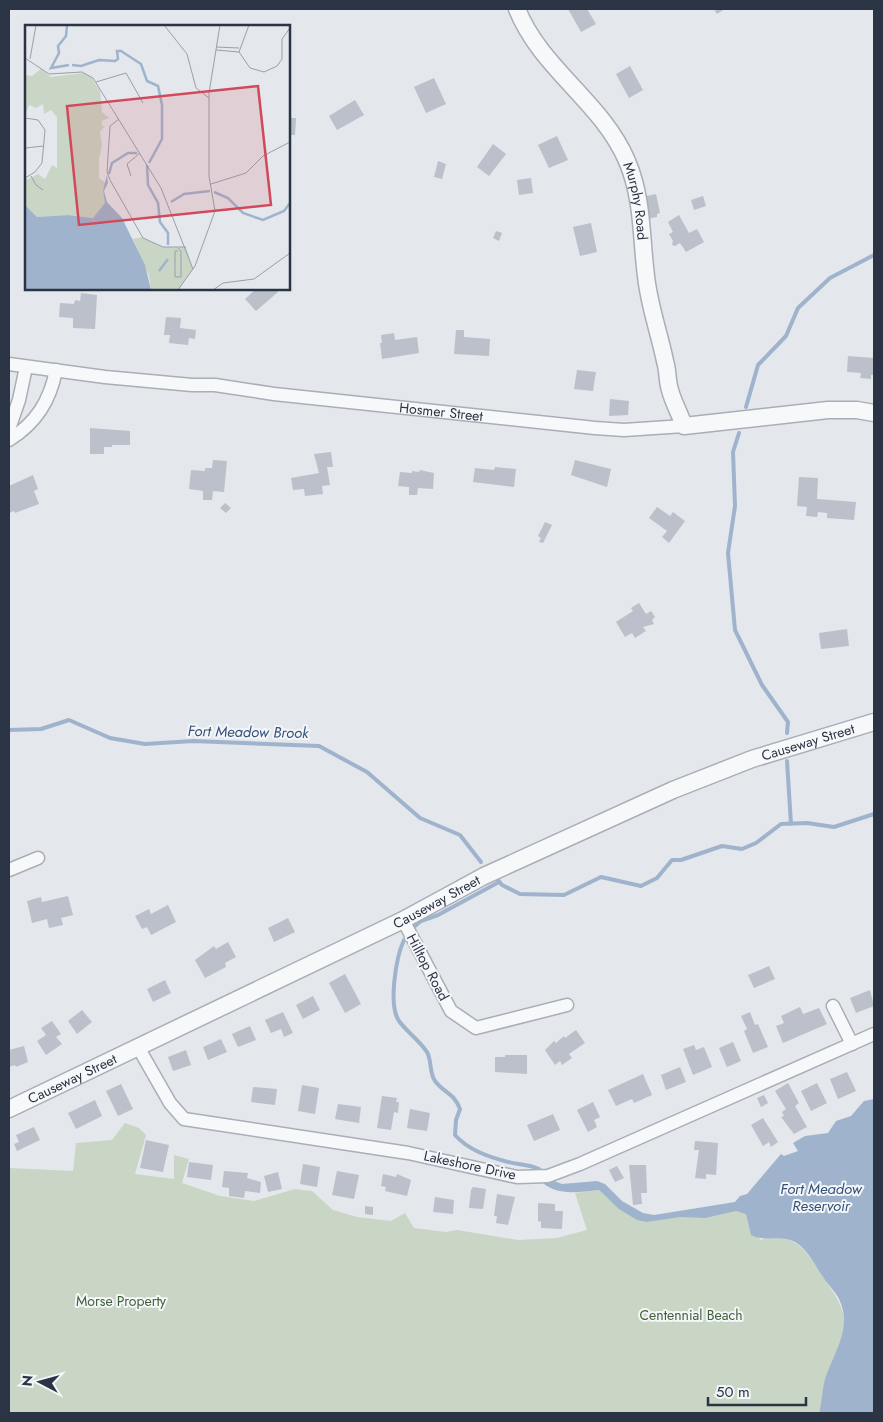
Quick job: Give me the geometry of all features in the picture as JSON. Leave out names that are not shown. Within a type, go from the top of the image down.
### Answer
[{"type":"street","name":"Murphy Road","points":[[517,9],[538,47],[615,135],[628,161],[637,189],[646,276],[666,362],[670,391],[684,426]]},
{"type":"street","name":"Hosmer Street","points":[[9,364],[192,385],[215,385],[294,397],[624,430],[684,426],[828,410],[858,410],[874,413]]},
{"type":"street","points":[[9,429],[19,400],[26,367]]},
{"type":"street","points":[[9,440],[31,423],[44,408],[52,390],[56,370]]},
{"type":"street","name":"Causeway Street","points":[[9,1110],[403,920],[484,876],[673,790],[752,759],[874,722]]},
{"type":"street","points":[[9,870],[38,858]]},
{"type":"street","name":"Hilltop Road","points":[[403,920],[451,1011],[476,1028],[567,1005]]},
{"type":"street","points":[[833,1006],[852,1044]]},
{"type":"street","name":"Lakeshore Drive","points":[[138,1047],[170,1104],[184,1118],[408,1153],[517,1176],[548,1176],[580,1164],[874,1034]]},
{"type":"green space","points":[[125,1123],[139,1128],[146,1135],[135,1174],[174,1179],[174,1155],[189,1159],[182,1183],[220,1196],[254,1201],[295,1189],[312,1191],[333,1210],[357,1217],[391,1221],[405,1213],[414,1228],[446,1232],[457,1230],[518,1240],[557,1238],[587,1230],[575,1193],[599,1190],[607,1198],[647,1222],[716,1210],[747,1211],[760,1240],[782,1238],[799,1245],[811,1259],[841,1307],[844,1321],[843,1335],[828,1373],[819,1413],[9,1413],[9,1168],[73,1171],[76,1143],[112,1140]]},
{"type":"water","name":"Fort Meadow Reservoir","points":[[874,1099],[874,1413],[819,1413],[825,1379],[841,1340],[844,1320],[843,1310],[836,1293],[809,1255],[798,1244],[786,1239],[763,1238],[751,1235],[746,1214],[736,1211],[705,1218],[680,1217],[647,1222],[637,1220],[619,1209],[599,1190],[559,1191],[545,1185],[539,1179],[549,1179],[562,1184],[597,1181],[605,1184],[622,1201],[643,1213],[654,1215],[735,1202],[740,1196],[747,1194],[781,1154],[784,1156],[798,1151],[793,1143],[805,1136],[828,1133],[836,1121],[851,1116],[864,1101]]},
{"type":"building","points":[[568,9],[587,9],[596,24],[581,32]]},
{"type":"building","points":[[714,9],[725,9],[717,14]]},
{"type":"building","points":[[630,66],[643,90],[629,98],[616,74]]},
{"type":"building","points":[[434,78],[446,104],[426,113],[414,87]]},
{"type":"building","points":[[355,100],[364,115],[337,130],[329,116]]},
{"type":"building","points":[[290,118],[296,118],[295,135],[290,135]]},
{"type":"building","points":[[557,136],[568,160],[549,168],[538,145]]},
{"type":"building","points":[[493,144],[506,154],[489,176],[477,167]]},
{"type":"building","points":[[438,161],[446,164],[442,179],[434,177]]},
{"type":"building","points":[[531,178],[533,193],[519,195],[517,180]]},
{"type":"building","points":[[656,194],[660,213],[657,214],[657,217],[647,219],[642,197]]},
{"type":"building","points":[[703,196],[706,206],[694,210],[691,200]]},
{"type":"building","points":[[679,215],[689,233],[697,229],[704,242],[686,252],[680,243],[675,246],[672,245],[673,241],[669,234],[673,232],[668,222]]},
{"type":"building","points":[[591,223],[597,252],[580,256],[573,227]]},
{"type":"building","points":[[496,231],[502,233],[499,241],[493,238]]},
{"type":"building","points":[[255,290],[276,290],[278,292],[256,311],[245,299]]},
{"type":"building","points":[[81,293],[97,295],[95,329],[73,328],[73,318],[59,317],[60,303],[74,304],[75,300],[80,301]]},
{"type":"building","points":[[166,317],[181,318],[180,328],[196,330],[195,339],[189,338],[188,345],[169,343],[170,335],[164,335]]},
{"type":"building","points":[[456,330],[464,330],[464,337],[490,339],[489,356],[454,354]]},
{"type":"building","points":[[394,333],[395,340],[417,337],[419,353],[382,359],[381,335]]},
{"type":"building","points":[[848,356],[874,358],[874,375],[871,375],[871,379],[860,378],[861,373],[847,372]]},
{"type":"building","points":[[577,370],[596,372],[593,391],[574,389]]},
{"type":"building","points":[[610,399],[629,401],[628,415],[609,416]]},
{"type":"building","points":[[90,428],[130,431],[130,445],[112,445],[112,447],[104,447],[104,454],[90,454]]},
{"type":"building","points":[[331,452],[333,467],[327,467],[330,485],[322,486],[323,494],[305,496],[304,489],[293,490],[291,478],[319,473],[314,454]]},
{"type":"building","points":[[213,460],[227,461],[224,492],[213,491],[212,500],[203,500],[203,491],[189,489],[191,470],[205,471],[205,468],[212,468]]},
{"type":"building","points":[[575,460],[611,469],[607,487],[571,475]]},
{"type":"building","points":[[495,467],[516,469],[514,487],[473,482],[475,468],[494,470]]},
{"type":"building","points":[[420,470],[434,473],[433,489],[418,488],[417,495],[409,495],[409,487],[398,486],[400,472],[412,473],[412,471],[419,472]]},
{"type":"building","points":[[33,475],[38,489],[34,491],[39,504],[15,513],[14,511],[9,513],[9,486]]},
{"type":"building","points":[[799,477],[818,478],[817,499],[856,502],[854,520],[827,518],[827,513],[818,512],[817,517],[806,516],[807,507],[797,506]]},
{"type":"building","points":[[225,503],[231,508],[226,513],[220,508]]},
{"type":"building","points":[[657,507],[670,516],[673,512],[685,521],[669,543],[662,537],[667,531],[649,518]]},
{"type":"building","points":[[545,522],[552,525],[543,543],[539,542],[541,538],[538,536]]},
{"type":"building","points":[[639,603],[646,614],[651,611],[655,617],[652,620],[654,624],[643,627],[646,631],[635,638],[632,633],[625,637],[616,622],[633,611],[631,608]]},
{"type":"building","points":[[847,629],[849,646],[821,649],[819,633]]},
{"type":"building","points":[[68,896],[73,915],[61,918],[63,925],[49,928],[47,919],[32,923],[27,901],[41,897],[42,902]]},
{"type":"building","points":[[168,905],[176,922],[151,935],[147,927],[142,929],[135,916],[149,909],[151,914]]},
{"type":"building","points":[[288,918],[295,932],[274,942],[268,928]]},
{"type":"building","points":[[228,942],[236,957],[225,963],[226,967],[205,978],[195,960],[214,946],[216,949]]},
{"type":"building","points":[[769,966],[775,979],[754,988],[748,975]]},
{"type":"building","points":[[345,974],[361,1004],[345,1013],[329,983]]},
{"type":"building","points":[[165,980],[171,993],[153,1002],[147,989]]},
{"type":"building","points":[[870,990],[874,1006],[856,1013],[850,998]]},
{"type":"building","points":[[313,996],[320,1010],[303,1019],[296,1005]]},
{"type":"building","points":[[800,1007],[803,1014],[819,1008],[827,1024],[783,1043],[776,1026],[784,1023],[781,1016]]},
{"type":"building","points":[[82,1010],[92,1022],[77,1034],[68,1021]]},
{"type":"building","points":[[283,1012],[293,1033],[284,1037],[281,1029],[271,1033],[265,1020]]},
{"type":"building","points":[[750,1012],[755,1025],[758,1024],[768,1047],[753,1053],[744,1031],[747,1029],[741,1016]]},
{"type":"building","points":[[52,1021],[61,1034],[56,1037],[62,1044],[46,1055],[37,1041],[46,1035],[41,1028]]},
{"type":"building","points":[[250,1026],[256,1040],[238,1047],[232,1034]]},
{"type":"building","points":[[576,1030],[585,1043],[569,1054],[572,1058],[562,1065],[560,1061],[555,1065],[545,1050],[554,1041],[556,1043],[564,1036],[565,1038]]},
{"type":"building","points":[[221,1039],[227,1052],[208,1060],[203,1047]]},
{"type":"building","points":[[733,1042],[741,1061],[727,1067],[719,1048]]},
{"type":"building","points":[[694,1045],[696,1050],[704,1047],[712,1067],[693,1075],[683,1049]]},
{"type":"building","points":[[24,1046],[28,1062],[16,1067],[15,1065],[9,1067],[9,1050]]},
{"type":"building","points":[[186,1050],[191,1065],[173,1071],[168,1057]]},
{"type":"building","points":[[505,1055],[527,1055],[527,1074],[495,1072],[495,1057],[505,1057]]},
{"type":"building","points":[[680,1067],[686,1082],[666,1090],[661,1075]]},
{"type":"building","points":[[847,1072],[856,1091],[838,1099],[830,1079]]},
{"type":"building","points":[[643,1074],[652,1095],[634,1103],[632,1099],[616,1106],[608,1090]]},
{"type":"building","points":[[788,1083],[799,1103],[795,1106],[807,1127],[794,1134],[781,1117],[784,1116],[782,1112],[786,1109],[775,1091]]},
{"type":"building","points":[[817,1083],[827,1103],[811,1111],[801,1091]]},
{"type":"building","points":[[121,1084],[133,1109],[118,1116],[106,1091]]},
{"type":"building","points":[[302,1085],[319,1088],[315,1114],[298,1111]]},
{"type":"building","points":[[253,1087],[277,1089],[275,1105],[251,1102]]},
{"type":"building","points":[[764,1095],[768,1103],[761,1107],[757,1098]]},
{"type":"building","points":[[382,1096],[397,1098],[396,1102],[399,1102],[398,1113],[394,1112],[391,1130],[377,1128]]},
{"type":"building","points":[[95,1100],[102,1116],[76,1129],[68,1113]]},
{"type":"building","points":[[593,1102],[600,1117],[594,1120],[597,1127],[588,1132],[577,1110]]},
{"type":"building","points":[[338,1104],[361,1107],[359,1123],[335,1119]]},
{"type":"building","points":[[410,1109],[430,1113],[427,1131],[407,1128]]},
{"type":"building","points":[[553,1114],[560,1130],[534,1141],[527,1125]]},
{"type":"building","points":[[763,1118],[778,1142],[771,1147],[769,1142],[763,1146],[751,1125]]},
{"type":"building","points":[[34,1127],[40,1140],[17,1151],[14,1144],[19,1142],[16,1135]]},
{"type":"building","points":[[146,1140],[169,1145],[163,1172],[140,1168]]},
{"type":"building","points":[[695,1141],[718,1143],[716,1175],[706,1174],[706,1179],[695,1178],[699,1150],[694,1150]]},
{"type":"building","points":[[189,1162],[213,1165],[211,1180],[187,1177]]},
{"type":"building","points":[[303,1164],[320,1167],[317,1187],[300,1184]]},
{"type":"building","points":[[629,1165],[646,1165],[647,1193],[641,1193],[642,1204],[633,1205]]},
{"type":"building","points":[[617,1166],[624,1178],[615,1182],[609,1170]]},
{"type":"building","points":[[224,1171],[248,1173],[247,1178],[261,1182],[260,1193],[245,1191],[244,1198],[229,1196],[229,1188],[222,1187]]},
{"type":"building","points":[[337,1171],[359,1175],[354,1199],[332,1195]]},
{"type":"building","points":[[278,1172],[282,1189],[268,1192],[264,1176]]},
{"type":"building","points":[[383,1174],[396,1177],[397,1174],[411,1180],[407,1196],[385,1191],[386,1187],[381,1186]]},
{"type":"building","points":[[473,1187],[486,1189],[483,1209],[469,1208]]},
{"type":"building","points":[[497,1194],[515,1197],[508,1225],[496,1223],[497,1216],[494,1216]]},
{"type":"building","points":[[435,1197],[454,1200],[453,1214],[433,1212]]},
{"type":"building","points":[[538,1203],[555,1204],[555,1211],[563,1211],[562,1229],[541,1228],[541,1222],[538,1221]]},
{"type":"building","points":[[365,1206],[373,1207],[373,1215],[365,1214]]},
{"type":"waterway","points":[[746,407],[758,365],[786,336],[798,308],[830,278],[874,255]]},
{"type":"waterway","points":[[739,433],[733,452],[735,506],[728,553],[735,630],[762,685],[788,722],[787,733]]},
{"type":"waterway","name":"Fort Meadow Brook","points":[[9,730],[41,729],[69,720],[110,738],[145,744],[193,741],[319,746],[367,772],[420,818],[460,835],[481,862]]},
{"type":"waterway","points":[[787,761],[791,824]]},
{"type":"waterway","name":"Fort Meadow Brook","points":[[498,880],[502,885],[520,894],[564,895],[601,877],[641,886],[657,878],[672,860],[681,860],[722,846],[742,849],[756,843],[781,824],[807,823],[834,827],[874,814]]},
{"type":"waterway","points":[[415,926],[421,921],[438,915],[499,882]]},
{"type":"waterway","points":[[404,940],[398,958],[394,981],[396,1014],[402,1025],[427,1052],[435,1081],[458,1104],[460,1109],[456,1120],[455,1135],[472,1149],[486,1155],[539,1169]]},
{"type":"park label","name":"Morse Property","points":[[121,1301]]},
{"type":"park label","name":"Centennial Beach","points":[[691,1315]]}]
